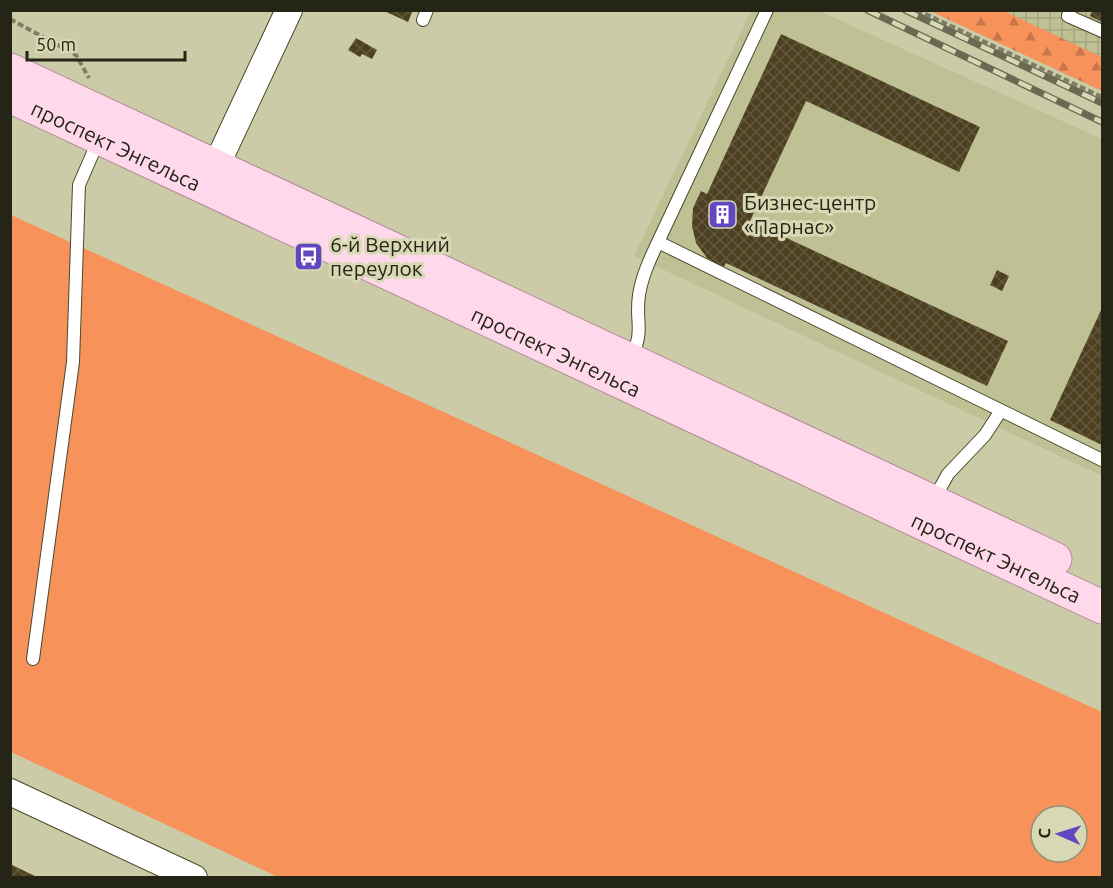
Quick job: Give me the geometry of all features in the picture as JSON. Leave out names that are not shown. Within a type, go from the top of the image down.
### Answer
[{"type":"main road","name":"проспект Энгельса","points":[[10,70],[211,177],[1102,607]]},
{"type":"main road","name":"проспект Энгельса","points":[[10,96],[100,137],[211,177],[630,360],[1102,582]]},
{"type":"street","points":[[211,177],[289,10]]},
{"type":"street","points":[[10,792],[194,878]]},
{"type":"lane","points":[[630,360],[640,340],[639,297],[646,269],[767,10]]},
{"type":"lane","points":[[1070,10],[1068,15],[1102,31]]},
{"type":"lane","points":[[33,659],[73,362],[79,185],[100,137]]},
{"type":"lane","points":[[658,242],[1000,412],[1102,460]]},
{"type":"lane","points":[[932,502],[948,474],[985,435],[1000,412]]},
{"type":"path","points":[[917,10],[1102,97]]},
{"type":"path","points":[[10,19],[76,55],[90,81]]},
{"type":"shaded area","points":[[751,11],[819,11],[1102,139],[1102,476],[634,256]]},
{"type":"shaded area","points":[[996,11],[1102,11],[1102,60]]},
{"type":"green space","points":[[930,11],[1004,11],[1102,57],[1102,91]]},
{"type":"green space","points":[[11,215],[1102,712],[1102,877],[278,877],[11,752]]},
{"type":"building","points":[[382,10],[413,10],[408,22]]},
{"type":"building","points":[[1092,10],[1102,10],[1102,22],[1090,16]]},
{"type":"building","name":"Бизнес-центр «Парнас»","points":[[781,34],[980,127],[959,172],[806,101],[750,221],[1008,341],[987,386],[726,263],[723,268],[707,258],[696,243],[692,226],[693,208],[701,191],[707,194]]},
{"type":"building","points":[[356,38],[377,50],[372,59],[362,54],[360,57],[348,50]]},
{"type":"building","points":[[997,270],[1009,276],[1002,291],[990,285]]},
{"type":"building","points":[[1102,308],[1102,445],[1050,420]]},
{"type":"building","points":[[10,864],[39,878],[10,878]]},
{"type":"railway","points":[[867,10],[1102,122]]},
{"type":"railway","points":[[905,10],[1102,103]]},
{"type":"place","name":"Бизнес-центр «Парнас»","points":[[723,214]]},
{"type":"place","name":"6-й Верхний переулок","points":[[309,256]]}]
